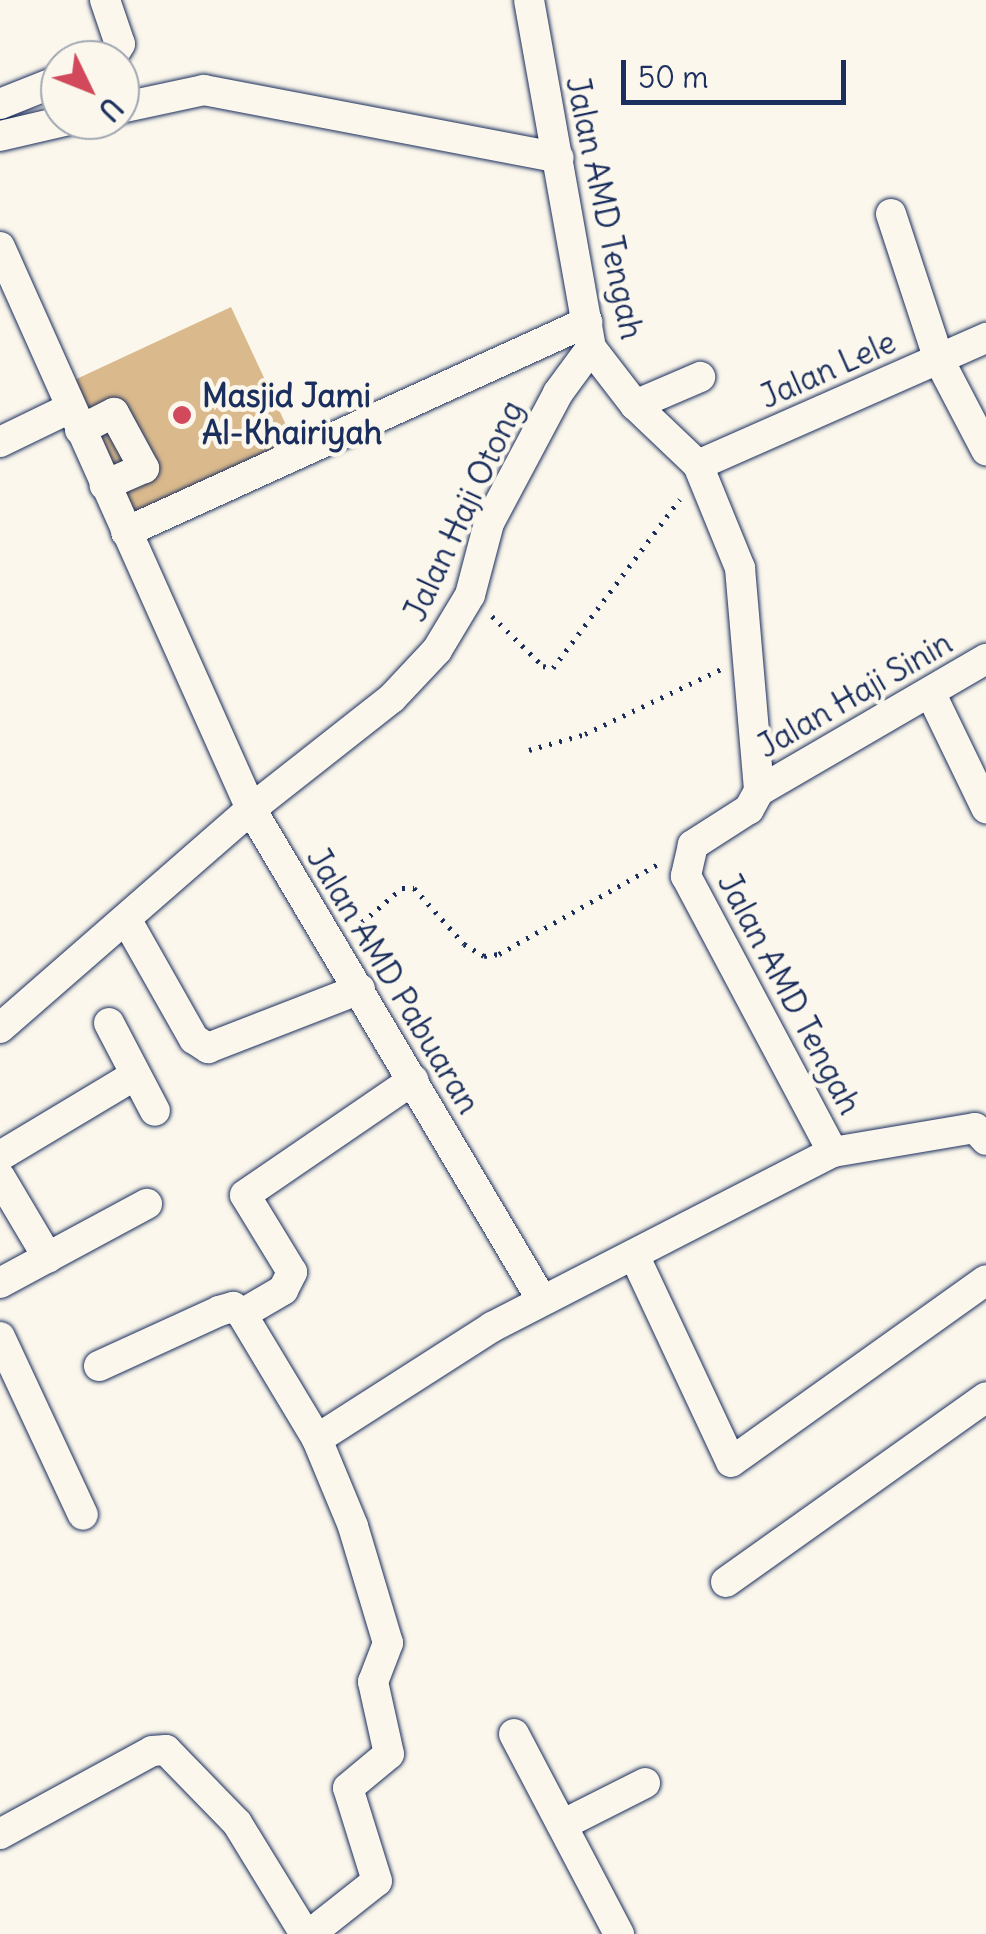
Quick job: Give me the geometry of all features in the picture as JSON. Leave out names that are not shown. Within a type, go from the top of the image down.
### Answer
[{"type":"street","points":[[105,0],[119,40]]},
{"type":"street","name":"Jalan AMD Tengah","points":[[528,0],[589,335],[635,405],[698,466],[734,541],[751,656],[759,792],[749,809],[694,845],[686,876],[833,1152]]},
{"type":"street","points":[[0,104],[40,88]]},
{"type":"street","points":[[140,104],[204,90],[559,158]]},
{"type":"street","points":[[0,136],[40,127]]},
{"type":"street","points":[[891,214],[939,360],[986,450]]},
{"type":"street","name":"Jalan AMD Pabuaran","points":[[0,247],[251,809],[542,1300]]},
{"type":"street","points":[[126,532],[589,335]]},
{"type":"street","name":"Jalan Haji Otong","points":[[0,1028],[251,809],[392,698],[436,650],[470,595],[489,523],[589,335]]},
{"type":"street","name":"Jalan Lele","points":[[698,466],[986,338]]},
{"type":"street","points":[[635,405],[700,377]]},
{"type":"street","points":[[0,442],[75,419],[114,413],[144,468],[105,485]]},
{"type":"street","name":"Jalan Haji Sinin","points":[[759,792],[986,659]]},
{"type":"street","points":[[931,694],[986,808]]},
{"type":"street","points":[[126,919],[194,1039],[208,1048],[360,988]]},
{"type":"street","points":[[109,1023],[132,1077],[154,1111]]},
{"type":"street","points":[[0,1156],[132,1077]]},
{"type":"street","points":[[242,1314],[283,1290],[292,1272],[245,1194],[413,1080]]},
{"type":"street","points":[[317,1439],[406,1376],[542,1300],[636,1257],[833,1152],[974,1128],[986,1140]]},
{"type":"street","points":[[0,1177],[48,1258]]},
{"type":"street","points":[[0,1283],[147,1204]]},
{"type":"street","points":[[636,1257],[732,1462],[986,1280]]},
{"type":"street","points":[[0,1834],[152,1751],[166,1750],[237,1823],[307,1934],[377,1881],[348,1788],[390,1748],[373,1682],[388,1643],[353,1526],[317,1439],[242,1314],[233,1308],[100,1366]]},
{"type":"street","points":[[0,1337],[83,1516]]},
{"type":"street","points":[[726,1582],[986,1397]]},
{"type":"street","points":[[514,1734],[619,1934]]},
{"type":"street","points":[[562,1825],[644,1784]]},
{"type":"path","points":[[470,595],[543,666],[553,668],[670,518],[698,466]]},
{"type":"path","points":[[528,750],[585,734],[751,656]]},
{"type":"path","points":[[333,946],[402,888],[414,888],[464,944],[484,956],[499,954],[694,845]]},
{"type":"building","name":"Masjid Jami Al-Khairiyah","points":[[231,307],[297,449],[134,525],[68,383]]},
{"type":"place","name":"Masjid Jami Al-Khairiyah","points":[[182,415]]}]
